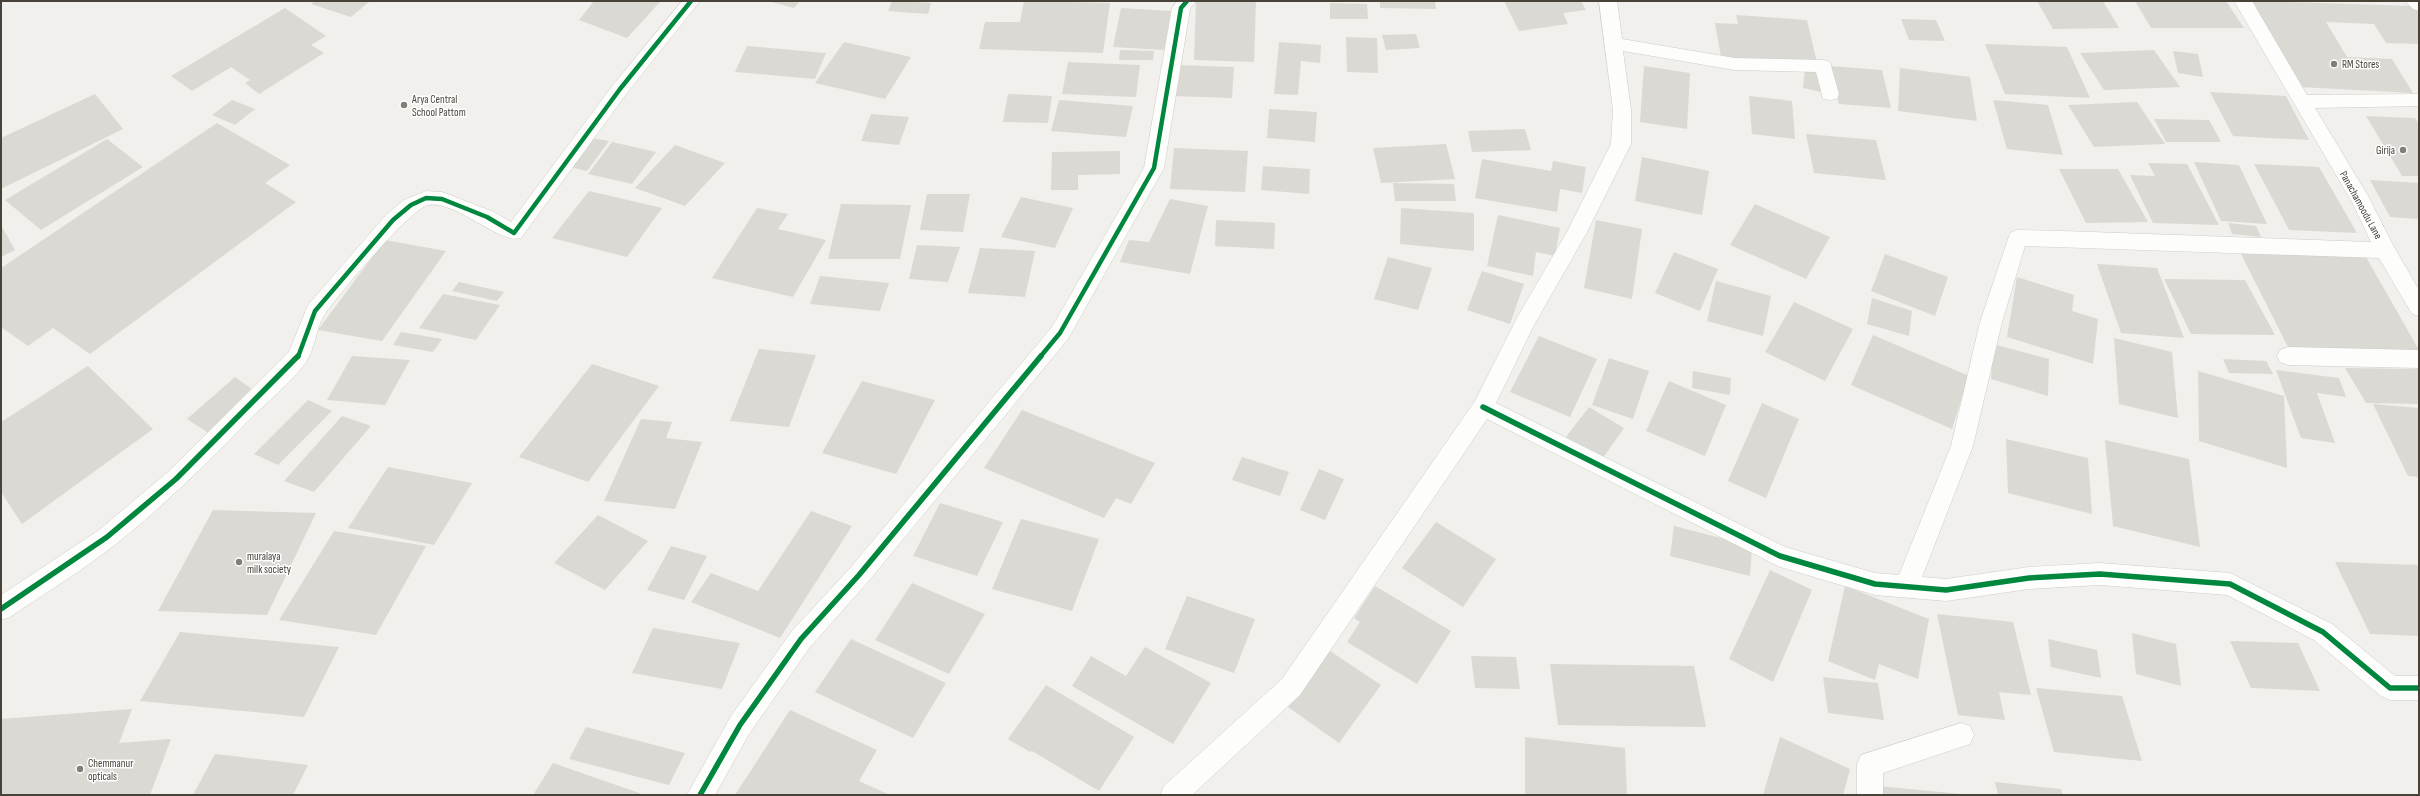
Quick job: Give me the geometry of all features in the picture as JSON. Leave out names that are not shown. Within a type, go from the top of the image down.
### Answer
[{"type":"street","points":[[1,609],[107,536],[176,479],[298,357],[315,311],[393,220],[411,205],[426,198],[442,199],[487,217],[514,233],[620,89],[691,1]]},
{"type":"street","points":[[700,795],[740,725],[801,639],[859,575],[1060,333],[1154,168],[1182,8],[1187,1]]},
{"type":"street","points":[[1173,795],[1291,687],[1483,407],[1526,322],[1576,234],[1621,144],[1622,110],[1615,44],[1608,1]]},
{"type":"street","name":"Panachamoodu Lane","points":[[2243,1],[2361,201],[2385,250],[2419,308]]},
{"type":"street","points":[[2414,1],[2419,5]]},
{"type":"street","points":[[1615,44],[1735,64],[1824,66],[1830,94]]},
{"type":"street","points":[[2302,102],[2419,100]]},
{"type":"street","points":[[1906,586],[1962,446],[1991,322],[2017,238],[2104,238],[2285,248],[2385,250]]},
{"type":"street","points":[[2288,356],[2419,359]]},
{"type":"street","points":[[1483,407],[1780,556],[1875,584],[1946,590],[2029,578],[2100,574],[2230,584],[2323,632],[2390,688],[2419,688]]},
{"type":"street","points":[[1870,795],[1870,764],[1961,735]]},
{"type":"building","points":[[315,1],[370,1],[351,17],[311,4]]},
{"type":"building","points":[[594,1],[661,1],[627,38],[579,20]]},
{"type":"building","points":[[768,1],[800,1],[794,8]]},
{"type":"building","points":[[892,1],[931,3],[928,14],[888,11]]},
{"type":"building","points":[[1024,1],[1110,3],[1103,53],[979,49],[985,22],[1020,22]]},
{"type":"building","points":[[1196,1],[1256,1],[1254,62],[1194,60]]},
{"type":"building","points":[[1380,1],[1435,1],[1436,9],[1380,8]]},
{"type":"building","points":[[1504,1],[1581,1],[1586,10],[1563,13],[1568,24],[1519,31]]},
{"type":"building","points":[[2037,1],[2103,1],[2119,28],[2053,29]]},
{"type":"building","points":[[2135,1],[2226,1],[2244,28],[2151,28]]},
{"type":"building","points":[[2250,1],[2415,6],[2419,12],[2419,44],[2386,43],[2374,24],[2326,22],[2347,57],[2392,59],[2413,93],[2299,87]]},
{"type":"building","points":[[1330,3],[1367,4],[1368,19],[1330,19]]},
{"type":"building","points":[[285,8],[326,36],[311,45],[324,53],[259,94],[245,83],[250,80],[231,67],[192,91],[171,76]]},
{"type":"building","points":[[1121,8],[1171,11],[1164,50],[1113,47]]},
{"type":"building","points":[[1736,15],[1807,20],[1817,63],[1721,57],[1715,23],[1738,24]]},
{"type":"building","points":[[1901,19],[1936,20],[1945,41],[1909,40]]},
{"type":"building","points":[[1416,34],[1420,48],[1386,50],[1382,35]]},
{"type":"building","points":[[1346,37],[1377,38],[1378,73],[1347,72]]},
{"type":"building","points":[[844,42],[911,57],[885,99],[815,83]]},
{"type":"building","points":[[1279,42],[1321,45],[1320,63],[1301,61],[1298,95],[1274,94]]},
{"type":"building","points":[[1985,44],[2067,47],[2090,98],[2005,94]]},
{"type":"building","points":[[747,46],[826,53],[815,79],[735,72]]},
{"type":"building","points":[[1120,50],[1154,51],[1153,60],[1119,60]]},
{"type":"building","points":[[2154,50],[2180,87],[2104,90],[2080,53]]},
{"type":"building","points":[[2173,51],[2198,54],[2203,77],[2178,73]]},
{"type":"building","points":[[1068,62],[1140,65],[1136,97],[1062,94]]},
{"type":"building","points":[[1176,65],[1234,67],[1232,98],[1173,96]]},
{"type":"building","points":[[1644,66],[1690,73],[1687,129],[1640,122]]},
{"type":"building","points":[[1830,66],[1882,70],[1891,108],[1839,104]]},
{"type":"building","points":[[1900,68],[1970,77],[1977,121],[1898,111]]},
{"type":"building","points":[[1805,69],[1824,72],[1821,92],[1803,88]]},
{"type":"building","points":[[2210,92],[2286,96],[2309,140],[2233,136]]},
{"type":"building","points":[[95,94],[123,129],[1,189],[1,138]]},
{"type":"building","points":[[1008,94],[1052,96],[1048,123],[1003,122]]},
{"type":"building","points":[[1749,96],[1792,101],[1795,139],[1752,134]]},
{"type":"building","points":[[232,100],[255,109],[235,125],[212,115]]},
{"type":"building","points":[[1059,100],[1133,106],[1126,137],[1051,131]]},
{"type":"building","points":[[1993,100],[2048,105],[2063,155],[2007,149]]},
{"type":"building","points":[[2137,102],[2165,144],[2094,147],[2068,105]]},
{"type":"building","points":[[1269,109],[1317,112],[1315,142],[1267,138]]},
{"type":"building","points":[[871,114],[909,117],[899,145],[861,141]]},
{"type":"building","name":"Girija","points":[[2366,116],[2415,118],[2419,124],[2419,176],[2402,176]]},
{"type":"building","points":[[2154,119],[2209,120],[2221,142],[2166,142]]},
{"type":"building","points":[[217,123],[290,165],[265,183],[296,202],[90,354],[53,328],[28,346],[1,327],[1,268]]},
{"type":"building","points":[[1525,129],[1531,150],[1472,152],[1468,131]]},
{"type":"building","points":[[1806,134],[1876,140],[1886,180],[1814,173]]},
{"type":"building","points":[[591,138],[609,141],[587,171],[569,167]]},
{"type":"building","points":[[107,139],[143,167],[41,230],[5,200]]},
{"type":"building","points":[[612,142],[656,152],[632,184],[588,174]]},
{"type":"building","points":[[1446,144],[1455,179],[1381,183],[1373,148]]},
{"type":"building","points":[[675,145],[725,163],[685,206],[635,188]]},
{"type":"building","points":[[1174,148],[1248,151],[1245,192],[1170,189]]},
{"type":"building","points":[[1120,151],[1120,174],[1078,175],[1078,190],[1051,190],[1052,152]]},
{"type":"building","points":[[1642,157],[1709,171],[1702,215],[1635,201]]},
{"type":"building","points":[[1482,159],[1551,171],[1553,161],[1586,167],[1582,193],[1560,189],[1557,212],[1475,198]]},
{"type":"building","points":[[2194,162],[2239,165],[2267,224],[2221,221]]},
{"type":"building","points":[[2148,163],[2187,164],[2219,225],[2153,223],[2130,175],[2155,176]]},
{"type":"building","points":[[2254,164],[2319,167],[2357,233],[2289,230]]},
{"type":"building","points":[[1263,166],[1310,169],[1309,194],[1261,190]]},
{"type":"building","points":[[2059,169],[2118,169],[2148,222],[2086,223]]},
{"type":"building","points":[[2370,180],[2419,183],[2419,219],[2390,217]]},
{"type":"building","points":[[1393,183],[1454,184],[1456,201],[1395,201]]},
{"type":"building","points":[[589,191],[662,208],[627,257],[552,238]]},
{"type":"building","points":[[927,194],[970,194],[963,232],[920,230]]},
{"type":"building","points":[[1021,197],[1073,208],[1055,248],[1001,237]]},
{"type":"building","points":[[1170,199],[1208,206],[1190,274],[1120,262],[1129,240],[1149,242]]},
{"type":"building","points":[[841,204],[911,205],[900,259],[828,259]]},
{"type":"building","points":[[1755,204],[1830,237],[1806,279],[1730,245]]},
{"type":"building","points":[[757,208],[788,214],[778,229],[826,240],[793,297],[712,278]]},
{"type":"building","points":[[1401,208],[1474,213],[1474,251],[1400,244]]},
{"type":"building","points":[[1498,215],[1560,228],[1555,256],[1536,252],[1533,276],[1487,266]]},
{"type":"building","points":[[1216,220],[1275,223],[1274,249],[1215,246]]},
{"type":"building","points":[[1596,220],[1642,229],[1632,299],[1584,288]]},
{"type":"building","points":[[2228,223],[2256,226],[2261,237],[2232,234]]},
{"type":"building","points":[[1,225],[15,250],[1,257]]},
{"type":"building","points":[[385,240],[446,251],[382,341],[318,330]]},
{"type":"building","points":[[917,245],[960,247],[948,282],[909,279]]},
{"type":"building","points":[[980,248],[1035,251],[1025,297],[968,293]]},
{"type":"building","points":[[1674,252],[1718,269],[1700,311],[1655,293]]},
{"type":"building","points":[[2240,252],[2366,257],[2419,350],[2419,355],[2289,349]]},
{"type":"building","points":[[1885,254],[1948,277],[1935,316],[1871,291]]},
{"type":"building","points":[[1388,257],[1432,268],[1418,310],[1374,299]]},
{"type":"building","points":[[2097,264],[2157,268],[2184,338],[2121,333]]},
{"type":"building","points":[[1482,271],[1524,284],[1510,324],[1467,310]]},
{"type":"building","points":[[820,276],[889,283],[880,311],[810,304]]},
{"type":"building","points":[[2017,277],[2074,295],[2072,311],[2098,319],[2093,364],[2007,337]]},
{"type":"building","points":[[2164,279],[2245,280],[2275,335],[2191,334]]},
{"type":"building","points":[[1716,281],[1771,296],[1763,336],[1707,321]]},
{"type":"building","points":[[459,282],[504,292],[497,301],[452,291]]},
{"type":"building","points":[[443,294],[500,305],[476,340],[419,328]]},
{"type":"building","points":[[1872,298],[1912,311],[1909,336],[1867,324]]},
{"type":"building","points":[[1794,302],[1853,329],[1825,381],[1765,352]]},
{"type":"building","points":[[401,332],[442,339],[433,352],[393,345]]},
{"type":"building","points":[[1873,335],[1969,376],[1952,429],[1851,385]]},
{"type":"building","points":[[1539,336],[1597,359],[1570,417],[1510,392]]},
{"type":"building","points":[[2114,338],[2172,352],[2178,418],[2119,404]]},
{"type":"building","points":[[1993,344],[2049,359],[2048,396],[1991,379]]},
{"type":"building","points":[[759,349],[816,355],[789,427],[730,421]]},
{"type":"building","points":[[352,356],[410,360],[385,405],[327,400]]},
{"type":"building","points":[[1609,358],[1649,371],[1633,419],[1592,405]]},
{"type":"building","points":[[2223,359],[2266,361],[2273,374],[2229,373]]},
{"type":"building","points":[[592,364],[659,386],[588,482],[519,457]]},
{"type":"building","points":[[88,366],[153,429],[22,524],[1,492],[1,422]]},
{"type":"building","points":[[2345,368],[2419,369],[2419,404],[2366,403]]},
{"type":"building","points":[[2276,370],[2339,378],[2346,397],[2317,393],[2335,443],[2301,438]]},
{"type":"building","points":[[1693,371],[1731,378],[1730,395],[1692,388]]},
{"type":"building","points":[[2198,371],[2284,396],[2287,468],[2199,441]]},
{"type":"building","points":[[235,377],[253,390],[213,436],[187,419]]},
{"type":"building","points":[[862,381],[935,400],[896,474],[822,453]]},
{"type":"building","points":[[1669,381],[1726,405],[1705,456],[1646,431]]},
{"type":"building","points":[[308,400],[332,411],[278,465],[254,454]]},
{"type":"building","points":[[1762,403],[1799,419],[1766,498],[1728,481]]},
{"type":"building","points":[[2373,404],[2419,408],[2419,477],[2408,476]]},
{"type":"building","points":[[1589,407],[1624,428],[1603,458],[1566,437]]},
{"type":"building","points":[[1022,410],[1155,463],[1131,504],[1116,498],[1104,518],[984,468]]},
{"type":"building","points":[[342,416],[371,426],[314,492],[284,481]]},
{"type":"building","points":[[641,419],[672,422],[666,438],[702,442],[675,509],[604,501]]},
{"type":"building","points":[[2006,439],[2088,458],[2092,514],[2008,493]]},
{"type":"building","points":[[2105,440],[2189,459],[2200,547],[2113,526]]},
{"type":"building","points":[[1242,457],[1289,472],[1280,496],[1232,480]]},
{"type":"building","points":[[388,467],[472,483],[434,545],[348,528]]},
{"type":"building","points":[[1319,469],[1344,479],[1325,520],[1300,510]]},
{"type":"building","points":[[940,503],[1003,522],[977,576],[913,556]]},
{"type":"building","name":"muralaya milk society","points":[[213,510],[316,513],[267,615],[158,611]]},
{"type":"building","points":[[811,511],[852,526],[780,638],[691,602],[711,573],[758,591]]},
{"type":"building","points":[[598,515],[648,541],[605,590],[554,563]]},
{"type":"building","points":[[1021,519],[1099,539],[1072,611],[992,589]]},
{"type":"building","points":[[1436,522],[1496,559],[1463,607],[1402,568]]},
{"type":"building","points":[[1674,526],[1752,546],[1750,576],[1670,556]]},
{"type":"building","points":[[334,531],[426,546],[376,635],[279,620]]},
{"type":"building","points":[[671,546],[707,556],[684,600],[647,590]]},
{"type":"building","points":[[2335,562],[2419,565],[2419,636],[2370,634]]},
{"type":"building","points":[[1770,570],[1812,590],[1773,682],[1729,659]]},
{"type":"building","points":[[912,583],[985,614],[949,674],[875,640]]},
{"type":"building","points":[[1375,586],[1451,631],[1417,684],[1347,642],[1360,622],[1354,618]]},
{"type":"building","points":[[1845,586],[1929,619],[1918,679],[1879,664],[1875,680],[1828,661]]},
{"type":"building","points":[[1187,596],[1255,619],[1234,673],[1165,649]]},
{"type":"building","points":[[1937,614],[2013,622],[2031,695],[1999,692],[2005,720],[1958,715]]},
{"type":"building","points":[[653,628],[740,643],[722,689],[632,673]]},
{"type":"building","points":[[180,632],[339,647],[304,717],[140,701]]},
{"type":"building","points":[[2132,633],[2176,644],[2181,686],[2136,674]]},
{"type":"building","points":[[851,639],[946,683],[913,738],[815,692]]},
{"type":"building","points":[[2048,639],[2097,650],[2101,678],[2051,667]]},
{"type":"building","points":[[2230,641],[2298,643],[2320,691],[2251,688]]},
{"type":"building","points":[[1145,647],[1211,683],[1173,744],[1072,686],[1091,656],[1126,676]]},
{"type":"building","points":[[1330,651],[1381,685],[1339,743],[1288,707]]},
{"type":"building","points":[[1471,656],[1516,657],[1520,689],[1475,688]]},
{"type":"building","points":[[1550,664],[1694,666],[1706,727],[1558,725]]},
{"type":"building","points":[[1823,677],[1878,683],[1884,720],[1828,713]]},
{"type":"building","points":[[1046,685],[1134,737],[1099,791],[1032,751],[1030,752],[1008,739]]},
{"type":"building","points":[[2036,688],[2122,696],[2142,761],[2054,752]]},
{"type":"building","name":"Chemmanur opticals","points":[[132,709],[119,743],[171,739],[150,795],[1,795],[1,719]]},
{"type":"building","points":[[790,710],[877,750],[859,781],[890,795],[735,795]]},
{"type":"building","points":[[586,727],[685,753],[669,785],[569,759]]},
{"type":"building","points":[[1525,737],[1625,748],[1627,795],[1525,795]]},
{"type":"building","points":[[1780,737],[1850,769],[1843,795],[1763,795]]},
{"type":"building","points":[[215,754],[308,765],[293,795],[193,795]]},
{"type":"building","points":[[553,763],[645,795],[533,795]]},
{"type":"building","points":[[1995,782],[2061,789],[2063,795],[1998,795]]},
{"type":"building","points":[[1878,786],[1961,794],[1961,795],[1879,795]]},
{"type":"cycle path","points":[[1,609],[107,537],[176,479],[298,357],[315,311],[393,220],[411,205],[426,198],[442,199],[487,217],[514,233],[620,89],[691,1]]},
{"type":"cycle path","points":[[700,795],[740,725],[801,639],[859,575],[1060,333],[1154,168],[1181,8],[1187,1]]},
{"type":"cycle path","points":[[1483,407],[1780,556],[1875,584],[1946,590],[2029,578],[2100,574],[2230,584],[2323,632],[2390,688],[2419,688]]},
{"type":"place","name":"RM Stores","points":[[2334,64]]},
{"type":"place","name":"Arya Central School Pattom","points":[[404,105]]},
{"type":"place","name":"Girija","points":[[2403,150]]},
{"type":"place","name":"muralaya milk society","points":[[239,562]]},
{"type":"place","name":"Chemmanur opticals","points":[[80,769]]}]
